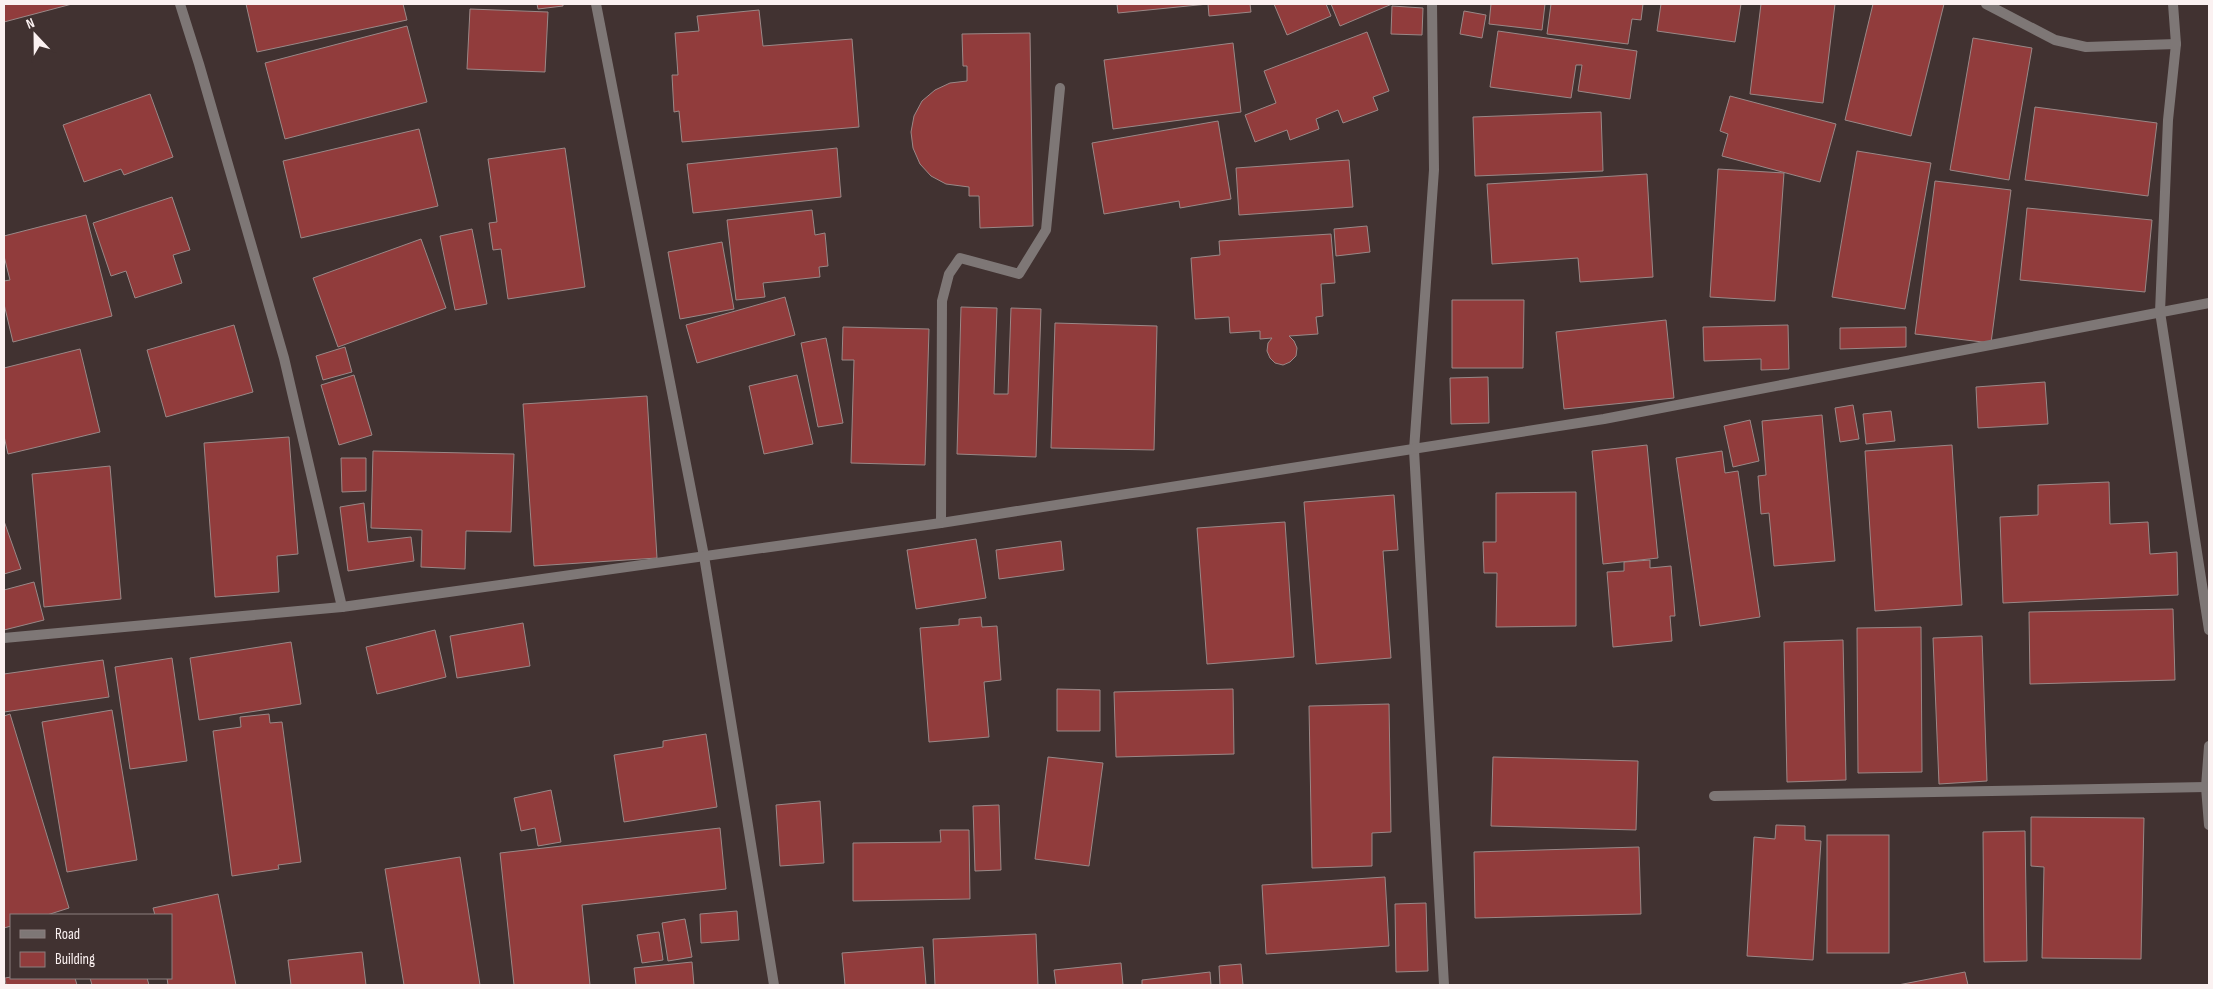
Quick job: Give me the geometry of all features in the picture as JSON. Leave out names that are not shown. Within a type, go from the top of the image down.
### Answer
[{"type":"street","points":[[180,4],[284,358],[342,607]]},
{"type":"street","points":[[596,4],[704,556],[774,985]]},
{"type":"street","points":[[1432,4],[1434,170],[1414,450],[1444,985]]},
{"type":"street","points":[[1986,4],[2055,40],[2086,47],[2176,44]]},
{"type":"street","points":[[2173,4],[2176,44],[2168,120],[2160,312],[2209,630]]},
{"type":"street","points":[[941,523],[942,300],[949,274],[960,258],[1019,274],[1046,230],[1060,88]]},
{"type":"street","points":[[4,638],[342,607],[941,523],[1414,450],[1604,418],[2209,303]]},
{"type":"street","points":[[2209,746],[2206,787],[2209,825]]},
{"type":"street","points":[[1714,796],[2206,787]]},
{"type":"building","points":[[4,4],[72,4],[4,22]]},
{"type":"building","points":[[246,4],[403,4],[407,20],[257,52]]},
{"type":"building","points":[[537,4],[563,4],[563,6],[538,9]]},
{"type":"building","points":[[1117,4],[1208,4],[1118,13]]},
{"type":"building","points":[[1208,4],[1250,4],[1251,12],[1209,16]]},
{"type":"building","points":[[1274,4],[1326,4],[1331,16],[1287,35]]},
{"type":"building","points":[[1331,4],[1392,4],[1340,26]]},
{"type":"building","points":[[1491,4],[1545,4],[1542,30],[1489,24]]},
{"type":"building","points":[[1551,4],[1643,4],[1641,20],[1632,19],[1628,44],[1547,34]]},
{"type":"building","points":[[1661,4],[1741,4],[1735,42],[1657,31]]},
{"type":"building","points":[[1761,4],[1835,4],[1823,103],[1750,94]]},
{"type":"building","points":[[1873,4],[1944,4],[1911,136],[1845,120]]},
{"type":"building","points":[[1392,6],[1423,8],[1422,35],[1391,34]]},
{"type":"building","points":[[470,9],[548,12],[545,72],[467,69]]},
{"type":"building","points":[[759,10],[763,46],[852,39],[859,127],[682,142],[679,111],[674,112],[672,75],[678,75],[675,33],[699,31],[697,16]]},
{"type":"building","points":[[1464,11],[1486,15],[1482,38],[1460,34]]},
{"type":"building","points":[[407,26],[427,102],[285,139],[265,63]]},
{"type":"building","points":[[1498,31],[1637,51],[1630,99],[1578,91],[1582,65],[1576,65],[1571,98],[1490,87]]},
{"type":"building","points":[[1367,32],[1389,91],[1373,97],[1378,110],[1343,123],[1338,110],[1316,119],[1319,129],[1290,140],[1287,130],[1255,142],[1245,115],[1276,103],[1264,71]]},
{"type":"building","points":[[1030,33],[1033,226],[980,228],[979,196],[969,196],[969,187],[946,184],[931,176],[920,164],[913,148],[911,132],[914,116],[922,101],[935,90],[950,83],[967,81],[967,66],[963,66],[962,34]]},
{"type":"building","points":[[1973,38],[2032,48],[2009,180],[1950,170]]},
{"type":"building","points":[[1233,43],[1241,112],[1113,129],[1104,60]]},
{"type":"building","points":[[150,94],[173,157],[124,175],[121,169],[84,182],[63,125]]},
{"type":"building","points":[[1730,96],[1836,124],[1820,182],[1722,156],[1728,134],[1720,131]]},
{"type":"building","points":[[2035,107],[2157,123],[2148,196],[2025,180]]},
{"type":"building","points":[[1601,112],[1603,171],[1475,176],[1473,117]]},
{"type":"building","points":[[1218,121],[1231,199],[1180,208],[1179,201],[1104,214],[1092,143]]},
{"type":"building","points":[[419,129],[438,206],[301,238],[283,161]]},
{"type":"building","points":[[565,148],[585,287],[508,299],[501,249],[493,250],[489,223],[497,222],[488,159]]},
{"type":"building","points":[[837,148],[841,197],[693,213],[687,164]]},
{"type":"building","points":[[1857,151],[1931,163],[1905,309],[1832,297]]},
{"type":"building","points":[[1349,160],[1353,207],[1239,215],[1236,168]]},
{"type":"building","points":[[1718,169],[1784,173],[1775,301],[1710,297]]},
{"type":"building","points":[[1647,174],[1653,277],[1580,282],[1578,258],[1492,264],[1487,184]]},
{"type":"building","points":[[1935,181],[2011,190],[1991,343],[1915,334]]},
{"type":"building","points":[[172,197],[190,250],[173,255],[182,283],[135,298],[126,271],[111,276],[93,223]]},
{"type":"building","points":[[2027,208],[2152,220],[2145,292],[2020,280]]},
{"type":"building","points":[[812,210],[815,235],[825,233],[828,266],[819,267],[820,277],[763,283],[765,297],[736,300],[727,220]]},
{"type":"building","points":[[86,215],[112,316],[13,342],[4,304],[4,281],[10,280],[4,256],[4,236]]},
{"type":"building","points":[[1367,226],[1370,252],[1336,256],[1334,229]]},
{"type":"building","points":[[472,229],[487,304],[455,310],[440,236]]},
{"type":"building","points":[[1331,234],[1335,283],[1321,284],[1323,316],[1316,317],[1318,334],[1289,336],[1297,348],[1296,356],[1290,362],[1283,365],[1275,363],[1270,358],[1267,351],[1268,343],[1272,338],[1260,339],[1260,331],[1230,333],[1229,317],[1195,319],[1191,258],[1220,255],[1219,241]]},
{"type":"building","points":[[421,239],[446,308],[338,347],[313,278]]},
{"type":"building","points":[[722,242],[734,309],[680,319],[668,252]]},
{"type":"building","points":[[785,297],[795,335],[697,363],[686,325]]},
{"type":"building","points":[[1452,300],[1524,300],[1523,368],[1452,368]]},
{"type":"building","points":[[961,307],[997,308],[994,394],[1008,394],[1011,308],[1041,309],[1036,457],[957,454]]},
{"type":"building","points":[[1666,320],[1674,398],[1564,409],[1556,332]]},
{"type":"building","points":[[1055,323],[1157,326],[1154,450],[1051,448]]},
{"type":"building","points":[[234,325],[253,392],[166,417],[147,350]]},
{"type":"building","points":[[1788,325],[1789,369],[1761,370],[1761,359],[1704,361],[1703,327]]},
{"type":"building","points":[[843,327],[929,329],[925,465],[851,463],[854,360],[842,360]]},
{"type":"building","points":[[1906,327],[1906,347],[1840,349],[1840,328]]},
{"type":"building","points":[[826,338],[843,423],[818,427],[801,343]]},
{"type":"building","points":[[345,347],[352,372],[323,380],[316,356]]},
{"type":"building","points":[[80,349],[100,432],[8,454],[4,436],[4,368]]},
{"type":"building","points":[[354,375],[372,435],[339,445],[321,385]]},
{"type":"building","points":[[797,375],[813,444],[764,454],[749,386]]},
{"type":"building","points":[[1488,377],[1489,423],[1451,424],[1450,378]]},
{"type":"building","points":[[2045,382],[2048,424],[1978,428],[1976,387]]},
{"type":"building","points":[[647,396],[657,558],[534,566],[523,404]]},
{"type":"building","points":[[1853,405],[1859,439],[1840,442],[1835,408]]},
{"type":"building","points":[[1891,411],[1895,441],[1866,444],[1863,414]]},
{"type":"building","points":[[1822,415],[1835,561],[1774,566],[1769,513],[1761,514],[1758,476],[1766,475],[1762,421]]},
{"type":"building","points":[[1750,420],[1759,461],[1733,467],[1724,426]]},
{"type":"building","points":[[289,437],[298,554],[277,556],[279,592],[215,597],[204,443]]},
{"type":"building","points":[[1647,445],[1658,558],[1603,564],[1592,451]]},
{"type":"building","points":[[1952,445],[1962,605],[1875,611],[1865,451]]},
{"type":"building","points":[[373,451],[514,454],[511,532],[466,531],[465,569],[421,567],[422,530],[371,528]]},
{"type":"building","points":[[1722,451],[1725,473],[1738,471],[1760,617],[1700,626],[1676,458]]},
{"type":"building","points":[[341,458],[366,458],[366,491],[342,492]]},
{"type":"building","points":[[110,466],[121,599],[44,607],[32,474]]},
{"type":"building","points":[[2109,482],[2110,524],[2148,522],[2150,554],[2177,552],[2178,595],[2003,603],[2000,517],[2038,515],[2038,485]]},
{"type":"building","points":[[1576,492],[1576,626],[1496,627],[1497,573],[1484,573],[1483,542],[1496,542],[1496,493]]},
{"type":"building","points":[[1394,495],[1398,550],[1383,551],[1391,658],[1316,664],[1304,502]]},
{"type":"building","points":[[364,503],[368,542],[411,537],[414,561],[348,571],[340,507]]},
{"type":"building","points":[[4,521],[21,569],[4,574]]},
{"type":"building","points":[[1285,522],[1294,657],[1207,664],[1197,528]]},
{"type":"building","points":[[976,539],[986,598],[916,609],[907,550]]},
{"type":"building","points":[[1061,541],[1064,570],[999,579],[996,550]]},
{"type":"building","points":[[1650,560],[1650,568],[1671,566],[1675,616],[1670,616],[1672,641],[1613,647],[1607,572],[1624,571],[1624,562]]},
{"type":"building","points":[[34,582],[44,620],[4,630],[4,590]]},
{"type":"building","points":[[2173,609],[2175,680],[2030,684],[2029,612]]},
{"type":"building","points":[[981,617],[982,627],[997,626],[1001,680],[984,682],[989,737],[929,742],[920,628],[959,625],[959,619]]},
{"type":"building","points":[[523,623],[530,666],[457,678],[450,636]]},
{"type":"building","points":[[1921,627],[1922,772],[1858,773],[1857,628]]},
{"type":"building","points":[[435,630],[446,677],[377,694],[366,647]]},
{"type":"building","points":[[1982,636],[1987,781],[1939,784],[1933,638]]},
{"type":"building","points":[[1843,640],[1846,780],[1787,782],[1784,642]]},
{"type":"building","points":[[291,642],[301,704],[199,720],[190,658]]},
{"type":"building","points":[[172,658],[187,761],[130,769],[115,667]]},
{"type":"building","points":[[103,660],[109,697],[4,712],[4,674]]},
{"type":"building","points":[[1057,689],[1100,690],[1100,731],[1057,731]]},
{"type":"building","points":[[1233,689],[1234,754],[1116,757],[1114,692]]},
{"type":"building","points":[[1389,704],[1391,832],[1372,833],[1372,866],[1312,868],[1309,706]]},
{"type":"building","points":[[112,710],[137,860],[67,872],[42,722]]},
{"type":"building","points":[[10,714],[69,908],[50,914],[10,914],[10,926],[4,928],[4,716]]},
{"type":"building","points":[[269,714],[270,723],[282,722],[301,862],[278,865],[279,869],[232,876],[213,731],[241,727],[240,717]]},
{"type":"building","points":[[706,734],[717,807],[624,822],[614,755],[663,747],[663,741]]},
{"type":"building","points":[[1048,757],[1103,763],[1089,866],[1035,859]]},
{"type":"building","points":[[1493,757],[1638,761],[1636,830],[1491,826]]},
{"type":"building","points":[[551,790],[561,842],[538,846],[535,828],[521,831],[514,798]]},
{"type":"building","points":[[820,801],[824,863],[780,866],[776,805]]},
{"type":"building","points":[[999,805],[1001,870],[975,871],[973,806]]},
{"type":"building","points":[[2031,817],[2144,818],[2141,959],[2042,958],[2044,867],[2031,866]]},
{"type":"building","points":[[1776,825],[1805,826],[1805,840],[1821,841],[1813,960],[1747,956],[1754,837],[1775,839]]},
{"type":"building","points":[[720,828],[726,889],[582,905],[590,985],[514,985],[500,853]]},
{"type":"building","points":[[940,830],[969,830],[970,899],[853,901],[853,843],[941,842]]},
{"type":"building","points":[[2025,831],[2027,961],[1984,962],[1983,832]]},
{"type":"building","points":[[1827,835],[1889,835],[1889,953],[1827,953]]},
{"type":"building","points":[[1639,847],[1641,914],[1475,918],[1474,852]]},
{"type":"building","points":[[460,857],[480,985],[404,985],[385,869]]},
{"type":"building","points":[[1385,877],[1389,946],[1266,954],[1262,885]]},
{"type":"building","points":[[218,894],[236,985],[168,985],[167,979],[172,979],[172,914],[155,914],[153,908]]},
{"type":"building","points":[[1426,903],[1428,971],[1396,972],[1395,904]]},
{"type":"building","points":[[737,911],[739,940],[701,943],[700,914]]},
{"type":"building","points":[[685,919],[692,957],[668,961],[662,923]]},
{"type":"building","points":[[659,932],[663,960],[642,963],[637,935]]},
{"type":"building","points":[[1036,934],[1038,985],[935,985],[933,939]]},
{"type":"building","points":[[923,947],[926,985],[845,985],[842,953]]},
{"type":"building","points":[[362,952],[366,985],[291,985],[288,960]]},
{"type":"building","points":[[692,962],[694,985],[636,985],[634,968]]},
{"type":"building","points":[[1121,963],[1123,985],[1056,985],[1054,970]]},
{"type":"building","points":[[1241,964],[1243,985],[1220,985],[1219,966]]},
{"type":"building","points":[[1210,972],[1211,985],[1142,985],[1142,980]]},
{"type":"building","points":[[1965,972],[1968,985],[1898,985]]},
{"type":"building","points":[[5,978],[75,979],[77,985],[6,985]]},
{"type":"building","points":[[90,979],[147,979],[149,985],[92,985]]}]
